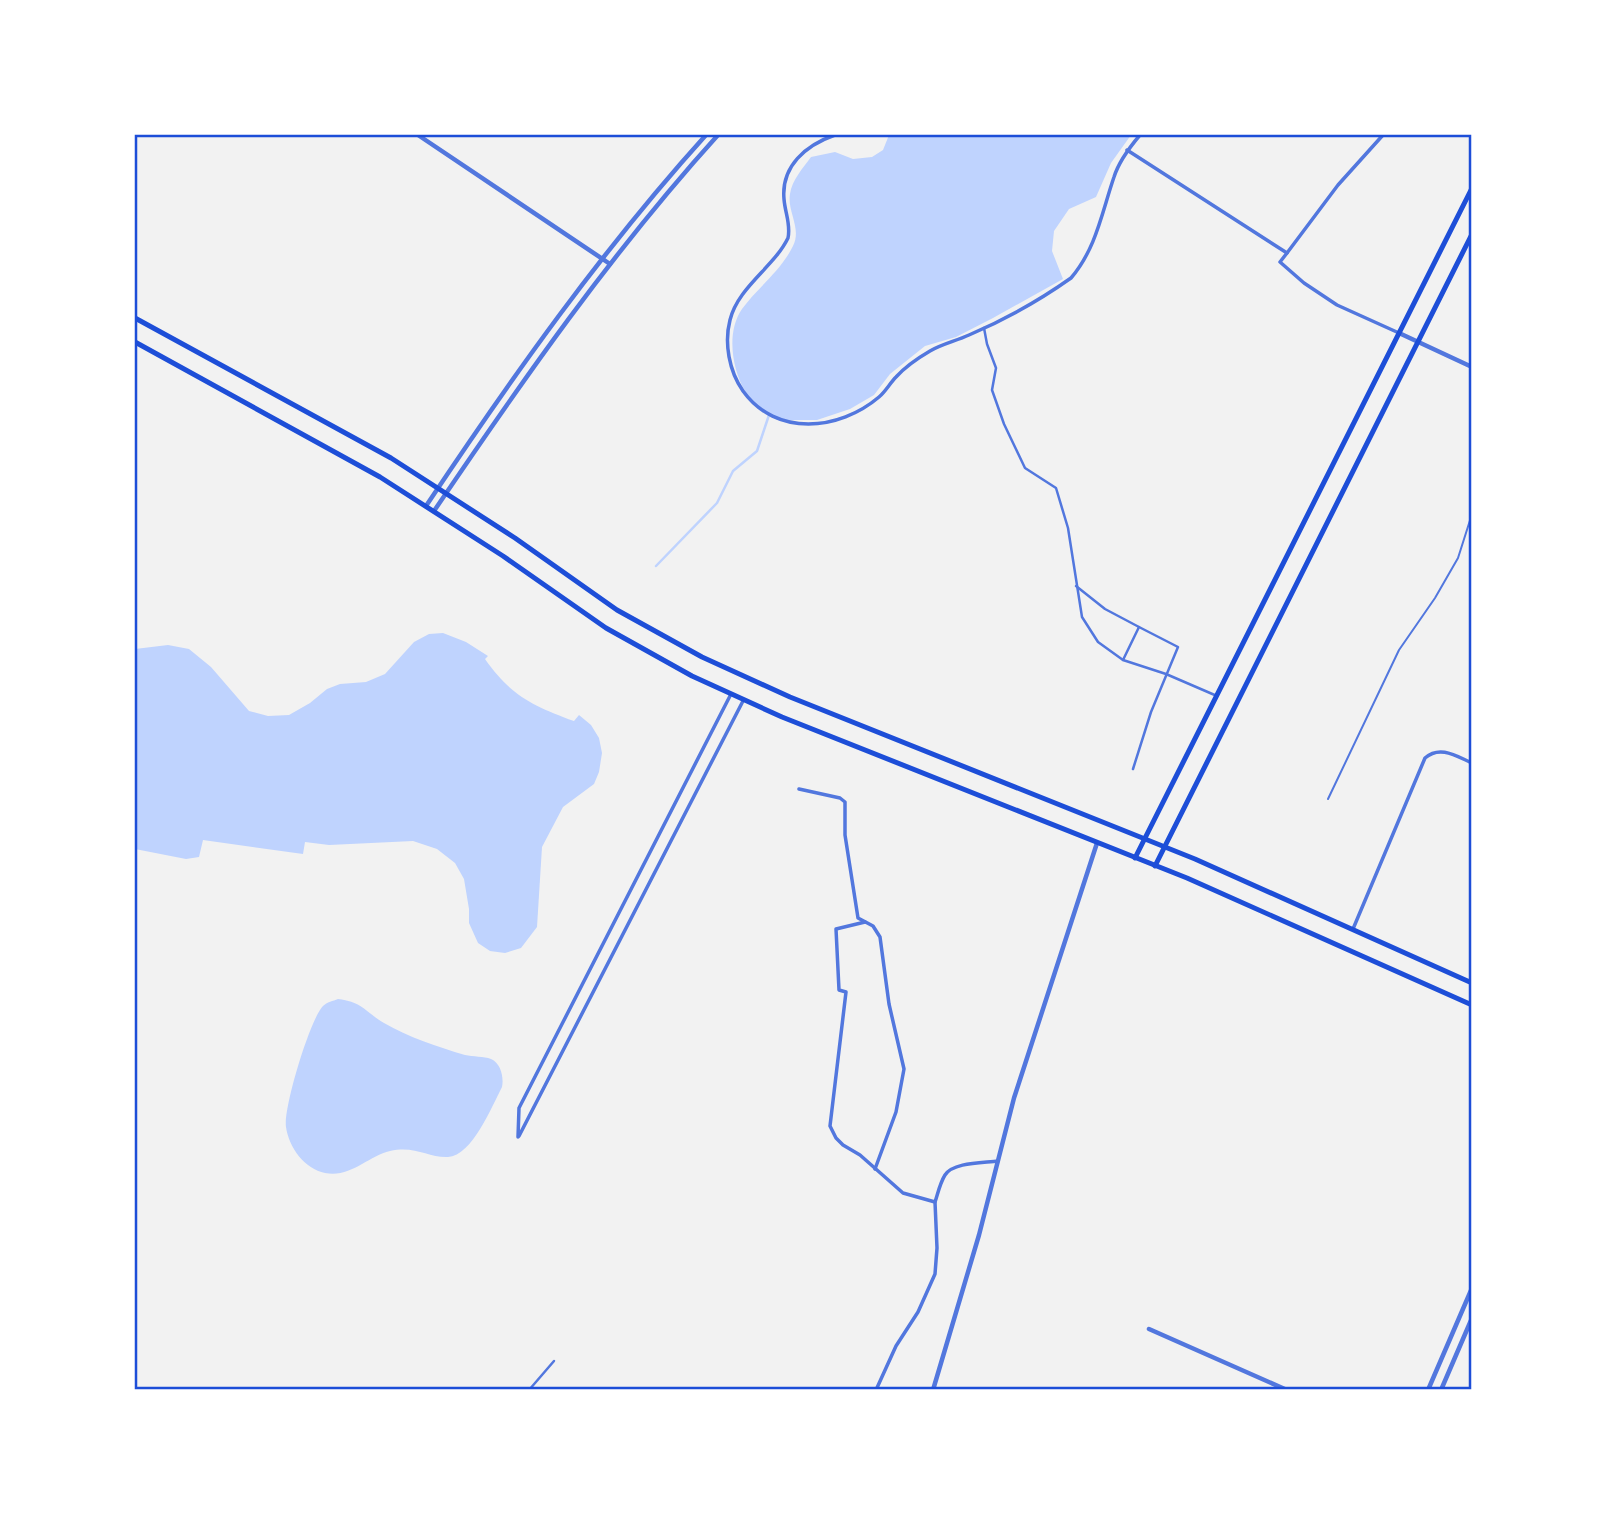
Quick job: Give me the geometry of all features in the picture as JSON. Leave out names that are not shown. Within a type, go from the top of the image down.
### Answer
[{"type":"main road","points":[[1135,858],[1472,188]]},
{"type":"main road","points":[[1155,866],[1472,234]]},
{"type":"main road","points":[[135,318],[344,432],[438,488],[617,610],[702,657],[790,697],[1164,847],[1472,983]]},
{"type":"main road","points":[[135,342],[343,456],[426,506],[606,628],[743,700],[1155,866],[1472,1005]]},
{"type":"street","points":[[418,135],[610,264]]},
{"type":"street","points":[[426,506],[555,321],[602,259],[706,135]]},
{"type":"street","points":[[434,511],[548,346],[610,264],[718,135]]},
{"type":"street","points":[[835,135],[811,145],[791,166],[783,190],[789,226],[788,237],[738,302],[730,320],[728,342],[732,368],[740,386],[755,406],[773,418],[788,423],[806,424],[852,413],[880,396],[897,376],[919,357],[984,328],[1064,283],[1078,270],[1097,234],[1114,178],[1127,150],[1140,135]]},
{"type":"street","points":[[1383,135],[1338,185],[1280,262],[1304,283],[1337,305],[1472,367]]},
{"type":"street","points":[[1127,150],[1287,253]]},
{"type":"street","points":[[984,328],[996,368],[992,390],[1004,425],[1025,468],[1056,488],[1068,528],[1082,617],[1098,642],[1123,660],[1166,674],[1217,696]]},
{"type":"street","points":[[1076,586],[1105,609],[1178,647],[1151,712],[1133,769]]},
{"type":"street","points":[[1123,660],[1139,627]]},
{"type":"street","points":[[731,694],[519,1108],[518,1138],[743,700]]},
{"type":"street","points":[[1353,929],[1425,758],[1441,750],[1472,763]]},
{"type":"street","points":[[799,789],[840,798],[845,802],[845,835],[858,918],[873,926],[880,937],[889,1004],[904,1069],[896,1112],[875,1169]]},
{"type":"street","points":[[933,1390],[979,1235],[1014,1098],[1097,843]]},
{"type":"street","points":[[865,922],[836,929],[839,990],[846,992],[830,1126],[843,1145],[905,1194],[934,1202]]},
{"type":"street","points":[[876,1390],[896,1346],[918,1312],[935,1274],[937,1248],[934,1202],[945,1175],[949,1170],[998,1161]]},
{"type":"street","points":[[1428,1390],[1472,1288]]},
{"type":"street","points":[[1441,1390],[1472,1318]]},
{"type":"street","points":[[1149,1329],[1287,1390]]},
{"type":"street","points":[[530,1390],[554,1361]]},
{"type":"lane","points":[[1328,799],[1399,650],[1458,558],[1472,514]]},
{"type":"water","points":[[889,135],[1131,135],[1111,163],[1096,197],[1069,209],[1054,231],[1052,251],[1063,279],[956,337],[925,346],[890,374],[874,395],[850,409],[817,420],[777,420],[751,399],[740,382],[732,339],[737,318],[793,246],[796,233],[790,207],[791,189],[811,157],[835,152],[853,159],[872,157],[883,150]]},
{"type":"water","points":[[443,633],[466,642],[488,656],[485,659],[495,672],[524,698],[574,721],[579,715],[591,725],[599,738],[602,753],[594,784],[563,807],[542,847],[537,927],[521,948],[505,953],[490,951],[478,943],[469,923],[464,879],[455,863],[437,849],[413,841],[329,845],[305,842],[303,854],[203,840],[199,857],[186,859],[135,849],[135,649],[168,645],[189,649],[211,667],[249,711],[268,716],[289,715],[327,689],[340,684],[366,682],[385,674],[414,642],[429,634]]},
{"type":"water","points":[[338,999],[358,1005],[384,1023],[413,1037],[465,1055],[488,1058],[497,1064],[502,1075],[502,1087],[480,1129],[465,1148],[448,1157],[407,1150],[390,1151],[351,1170],[334,1174],[318,1171],[299,1156],[294,1150],[286,1127],[293,1084],[318,1014],[325,1005]]},
{"type":"waterway","points":[[656,566],[717,503],[733,471],[757,451],[769,415]]}]
